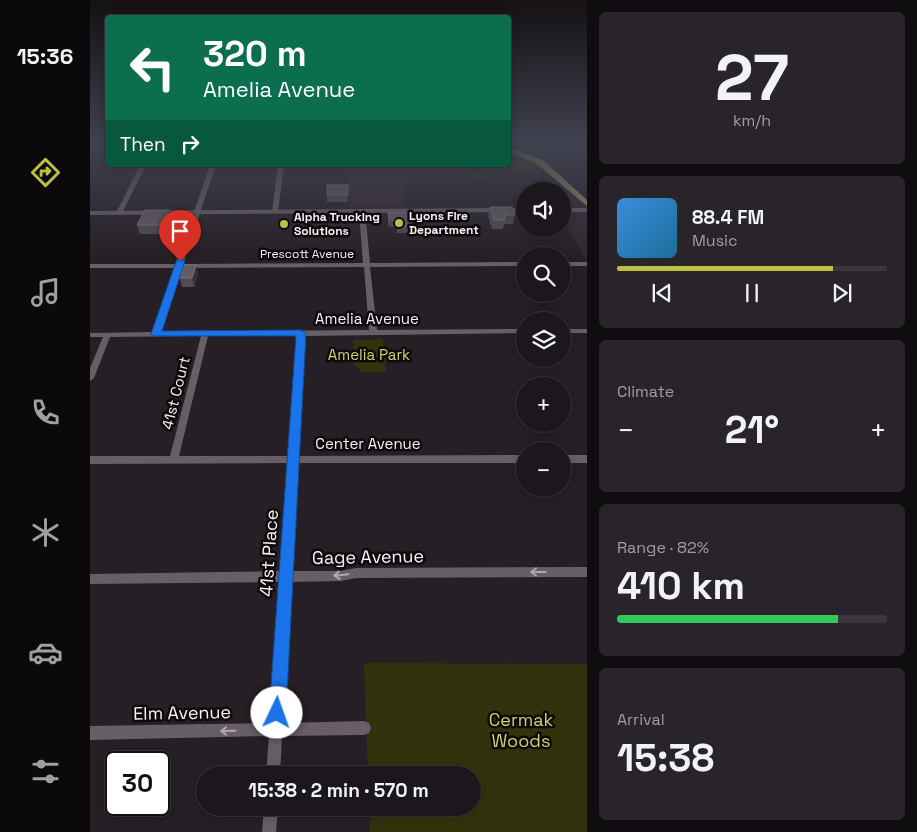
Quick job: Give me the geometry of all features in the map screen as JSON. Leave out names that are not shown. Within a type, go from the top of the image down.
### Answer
[{"type":"main road","points":[[562,182],[587,204]]},
{"type":"street","points":[[119,213],[135,182]]},
{"type":"street","points":[[156,334],[208,182]]},
{"type":"street","points":[[275,212],[279,182]]},
{"type":"street","points":[[90,213],[516,210]]},
{"type":"street","points":[[571,210],[587,210]]},
{"type":"street","points":[[362,211],[373,332]]},
{"type":"street","name":"Prescott Avenue","points":[[90,266],[516,264]]},
{"type":"street","points":[[571,264],[587,264]]},
{"type":"street","points":[[571,331],[587,331]]},
{"type":"street","name":"Amelia Avenue","points":[[90,334],[516,332]]},
{"type":"street","name":"41st Place","points":[[274,766],[301,333]]},
{"type":"street","points":[[90,378],[108,334]]},
{"type":"street","name":"41st Court","points":[[174,459],[205,334]]},
{"type":"street","name":"Center Avenue","points":[[90,460],[516,459]]},
{"type":"street","points":[[571,459],[587,459]]},
{"type":"street","name":"Gage Avenue","points":[[90,579],[341,576],[356,573],[587,572]]},
{"type":"street","name":"Elm Avenue","points":[[90,733],[364,728]]},
{"type":"street","points":[[269,832],[270,816]]},
{"type":"shaded area","points":[[349,182],[416,182],[403,182],[406,207],[350,207]]},
{"type":"shaded area","points":[[571,192],[587,205],[587,262],[571,233]]},
{"type":"green space","name":"Amelia Park","points":[[383,339],[386,372],[361,372],[354,364],[353,340]]},
{"type":"green space","name":"Cermak Woods","points":[[364,663],[587,664],[587,832],[370,832],[369,816],[481,816],[481,766],[368,766]]},
{"type":"building","points":[[327,185],[348,185],[348,195],[327,195]]},
{"type":"building","points":[[490,207],[512,207],[515,215],[504,215],[505,220],[494,220]]},
{"type":"building","points":[[145,210],[169,210],[162,225],[137,225]]},
{"type":"building","points":[[388,213],[410,213],[412,226],[398,226],[397,222],[389,219]]},
{"type":"building","points":[[184,265],[196,265],[192,278],[180,278]]},
{"type":"place","name":"Lyons Fire Department","points":[[399,223]]},
{"type":"place","name":"Alpha Trucking Solutions","points":[[284,224]]},
{"type":"route","points":[[180,261],[156,334],[301,333],[277,713]]}]
